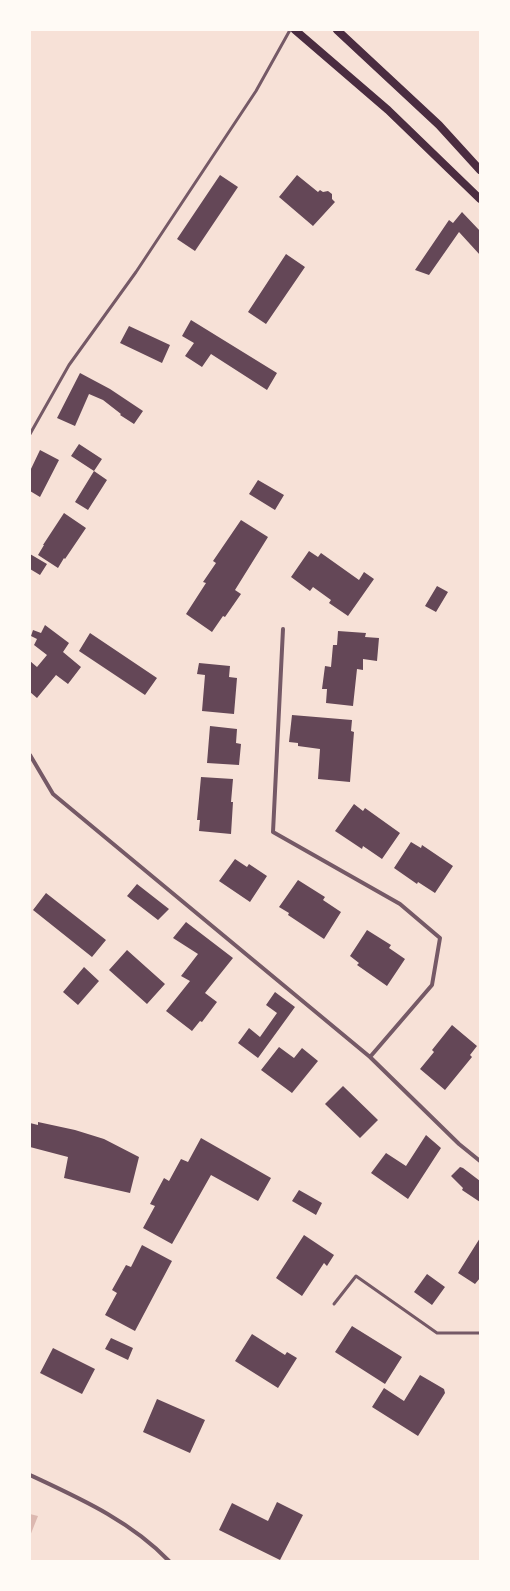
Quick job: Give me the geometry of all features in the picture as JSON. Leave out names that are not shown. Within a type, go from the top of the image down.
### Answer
[{"type":"main road","points":[[296,30],[388,110],[480,199]]},
{"type":"main road","points":[[337,30],[439,125],[480,170]]},
{"type":"street","points":[[282,629],[273,832],[400,904],[440,938],[432,984],[370,1056]]},
{"type":"street","points":[[30,755],[53,794],[370,1056],[459,1144],[480,1160]]},
{"type":"street","points":[[30,1475],[100,1509],[154,1545],[169,1561]]},
{"type":"lane","points":[[30,434],[69,365],[136,272],[256,91],[290,30]]},
{"type":"lane","points":[[334,1304],[356,1276],[437,1333],[480,1333]]},
{"type":"shaded area","points":[[30,1514],[38,1516],[30,1536]]},
{"type":"building","points":[[220,175],[238,187],[195,251],[177,239]]},
{"type":"building","points":[[297,175],[318,192],[320,190],[323,192],[328,191],[332,194],[332,199],[335,202],[313,226],[279,197]]},
{"type":"building","points":[[462,212],[480,231],[480,255],[459,232],[429,275],[415,270],[449,220],[453,223]]},
{"type":"building","points":[[286,254],[305,267],[266,324],[248,312]]},
{"type":"building","points":[[191,320],[277,373],[267,390],[211,354],[202,367],[185,356],[194,343],[182,336]]},
{"type":"building","points":[[129,326],[170,345],[162,363],[120,343]]},
{"type":"building","points":[[80,373],[110,389],[143,411],[134,424],[120,415],[121,414],[103,400],[89,394],[75,426],[57,418]]},
{"type":"building","points":[[79,444],[102,459],[94,471],[71,456]]},
{"type":"building","points":[[40,450],[59,460],[40,497],[30,491],[30,471]]},
{"type":"building","points":[[94,471],[107,480],[88,510],[75,502]]},
{"type":"building","points":[[258,480],[284,495],[275,510],[249,494]]},
{"type":"building","points":[[64,513],[86,528],[58,568],[38,555]]},
{"type":"building","points":[[241,520],[268,537],[235,590],[241,594],[225,617],[223,616],[212,632],[186,614],[206,583],[203,582],[216,563],[213,561]]},
{"type":"building","points":[[309,551],[318,557],[321,553],[359,580],[364,572],[374,579],[348,616],[329,603],[331,600],[313,587],[310,591],[291,577]]},
{"type":"building","points":[[30,554],[47,564],[40,575],[30,569]]},
{"type":"building","points":[[437,586],[448,592],[436,612],[425,606]]},
{"type":"building","points":[[45,625],[69,643],[63,652],[81,667],[68,684],[56,675],[37,698],[30,692],[30,661],[37,667],[47,655],[34,645],[37,639],[31,636],[33,630],[41,633]]},
{"type":"building","points":[[338,631],[366,633],[365,637],[379,638],[377,661],[363,659],[363,670],[357,669],[353,706],[326,703],[327,689],[322,689],[325,666],[331,667],[333,645],[337,645]]},
{"type":"building","points":[[90,633],[157,678],[145,695],[79,651]]},
{"type":"building","points":[[199,663],[230,666],[229,677],[237,678],[234,714],[202,711],[205,675],[197,674]]},
{"type":"building","points":[[292,715],[352,720],[351,731],[354,732],[350,782],[318,779],[320,749],[298,746],[298,743],[289,742]]},
{"type":"building","points":[[210,726],[237,729],[236,743],[241,744],[239,765],[207,763]]},
{"type":"building","points":[[201,777],[233,779],[231,834],[199,831],[200,820],[197,820]]},
{"type":"building","points":[[354,804],[363,811],[365,808],[400,833],[382,859],[363,846],[362,849],[335,831]]},
{"type":"building","points":[[411,842],[421,848],[422,845],[453,866],[435,893],[418,882],[417,884],[394,868]]},
{"type":"building","points":[[235,859],[247,867],[249,864],[267,876],[250,902],[219,881]]},
{"type":"building","points":[[298,880],[325,897],[323,900],[341,912],[324,939],[288,915],[289,913],[279,907]]},
{"type":"building","points":[[137,884],[169,909],[158,920],[127,896]]},
{"type":"building","points":[[46,893],[106,940],[92,957],[33,910]]},
{"type":"building","points":[[186,922],[233,958],[205,993],[217,1002],[202,1022],[200,1021],[192,1031],[166,1011],[190,981],[181,976],[198,954],[173,938]]},
{"type":"building","points":[[367,930],[391,945],[389,948],[405,959],[387,986],[357,965],[359,963],[350,956]]},
{"type":"building","points":[[127,950],[165,984],[147,1004],[109,970]]},
{"type":"building","points":[[84,967],[99,981],[78,1005],[63,992]]},
{"type":"building","points":[[275,992],[295,1007],[258,1058],[238,1043],[249,1028],[260,1037],[277,1013],[266,1005]]},
{"type":"building","points":[[452,1025],[477,1046],[470,1055],[472,1057],[445,1090],[420,1069],[434,1052],[432,1050]]},
{"type":"building","points":[[279,1047],[294,1058],[302,1048],[318,1061],[292,1093],[261,1070]]},
{"type":"building","points":[[343,1086],[378,1120],[360,1138],[325,1104]]},
{"type":"building","points":[[38,1122],[75,1130],[104,1139],[139,1157],[130,1193],[64,1178],[68,1157],[30,1147],[30,1123],[38,1125]]},
{"type":"building","points":[[426,1135],[441,1148],[408,1199],[371,1173],[386,1153],[406,1166]]},
{"type":"building","points":[[201,1138],[271,1178],[258,1201],[211,1175],[172,1244],[143,1228],[155,1206],[150,1204],[164,1178],[169,1181],[181,1159],[188,1162]]},
{"type":"building","points":[[460,1167],[480,1181],[480,1202],[462,1190],[463,1188],[451,1176]]},
{"type":"building","points":[[299,1190],[322,1203],[316,1215],[292,1201]]},
{"type":"building","points":[[304,1235],[334,1255],[327,1266],[324,1263],[302,1296],[276,1278]]},
{"type":"building","points":[[480,1238],[480,1278],[475,1284],[458,1273]]},
{"type":"building","points":[[142,1245],[172,1261],[135,1331],[105,1315],[117,1293],[112,1290],[126,1265],[131,1267]]},
{"type":"building","points":[[427,1274],[445,1287],[432,1305],[414,1292]]},
{"type":"building","points":[[352,1326],[402,1357],[385,1384],[335,1352]]},
{"type":"building","points":[[252,1334],[285,1355],[287,1352],[297,1358],[278,1388],[235,1361]]},
{"type":"building","points":[[111,1338],[133,1348],[128,1360],[105,1349]]},
{"type":"building","points":[[53,1348],[95,1369],[82,1394],[40,1373]]},
{"type":"building","points":[[420,1375],[444,1389],[445,1393],[418,1436],[372,1407],[384,1388],[404,1401]]},
{"type":"building","points":[[157,1399],[205,1420],[190,1453],[143,1432]]},
{"type":"building","points":[[277,1502],[303,1515],[280,1560],[219,1530],[232,1503],[268,1521]]}]
